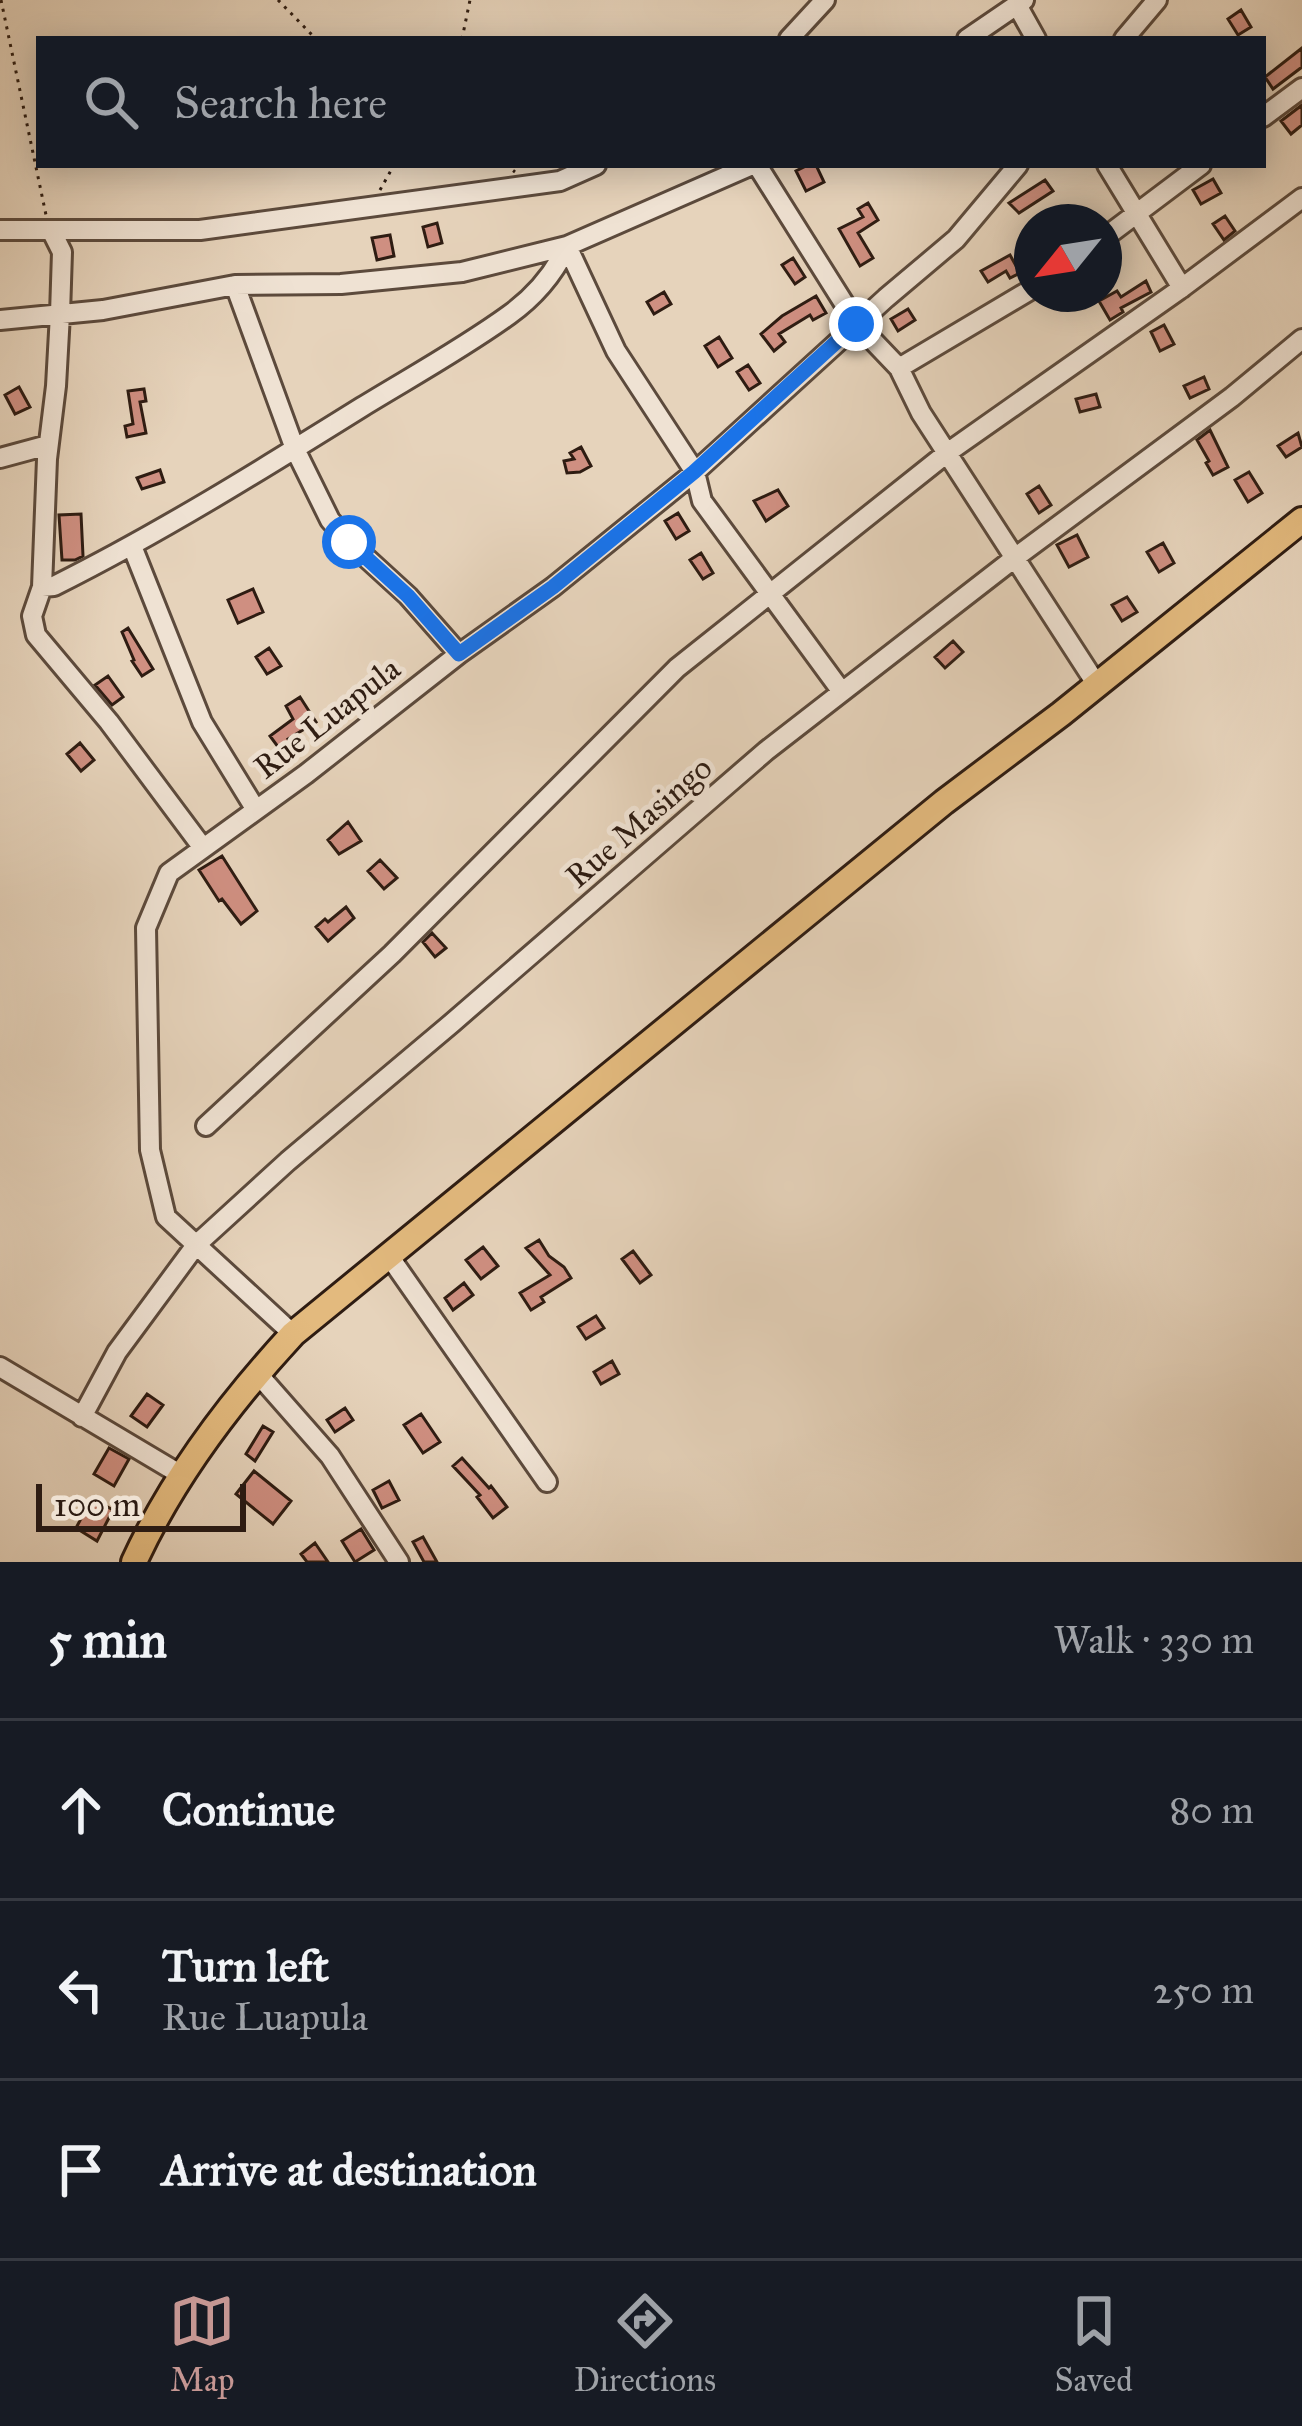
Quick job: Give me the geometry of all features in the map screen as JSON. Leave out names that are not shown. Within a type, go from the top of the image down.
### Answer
[{"type":"main road","points":[[141,1558],[183,1476],[257,1373],[293,1334],[926,817],[1302,520]]},
{"type":"street","points":[[792,36],[825,0]]},
{"type":"street","points":[[1127,36],[1157,0]]},
{"type":"street","points":[[972,36],[1021,3],[1035,36]]},
{"type":"street","points":[[1266,115],[1302,88]]},
{"type":"street","points":[[0,230],[200,230],[560,181],[589,168]]},
{"type":"street","points":[[0,320],[103,310],[235,285],[341,284],[463,272],[567,246],[747,168]]},
{"type":"street","points":[[756,168],[856,324],[899,368],[921,413],[1097,685]]},
{"type":"street","name":"Rue Luapula","points":[[293,1334],[166,1217],[150,1150],[146,928],[169,872],[553,587],[694,472],[956,239],[1015,168]]},
{"type":"street","points":[[1109,168],[1182,288]]},
{"type":"street","points":[[1122,225],[1197,168]]},
{"type":"street","points":[[206,1126],[392,954],[677,668],[947,453],[1302,198]]},
{"type":"street","points":[[51,230],[62,252],[60,314],[42,587],[32,616],[36,635],[109,722],[203,848]]},
{"type":"street","points":[[42,587],[54,586],[132,547],[511,314],[546,282],[567,246]]},
{"type":"street","points":[[567,246],[616,351],[694,472],[702,501],[842,692]]},
{"type":"street","points":[[235,285],[295,449],[330,520],[459,654]]},
{"type":"street","points":[[899,368],[1014,300]]},
{"type":"street","name":"Rue Masingo","points":[[82,1417],[117,1352],[196,1245],[287,1161],[766,751],[1302,340]]},
{"type":"street","points":[[0,458],[48,445]]},
{"type":"street","points":[[132,547],[202,722],[256,810]]},
{"type":"street","points":[[389,1256],[547,1482]]},
{"type":"street","points":[[0,1367],[183,1476]]},
{"type":"street","points":[[257,1373],[330,1456],[399,1562]]},
{"type":"path","points":[[1,0],[51,230]]},
{"type":"path","points":[[278,0],[313,36]]},
{"type":"path","points":[[463,36],[470,0]]},
{"type":"path","points":[[370,207],[392,168]]},
{"type":"building","points":[[1241,10],[1251,27],[1238,35],[1228,19]]},
{"type":"building","points":[[1302,48],[1302,67],[1273,89],[1266,76]]},
{"type":"building","points":[[1302,105],[1302,125],[1291,134],[1281,121]]},
{"type":"building","points":[[817,168],[824,182],[806,191],[796,171]]},
{"type":"building","points":[[1213,179],[1221,193],[1201,204],[1193,190]]},
{"type":"building","points":[[1045,180],[1053,191],[1033,204],[1014,204],[1014,208],[1009,203]]},
{"type":"building","points":[[868,203],[878,220],[858,233],[873,258],[860,266],[839,229],[863,217],[858,209]]},
{"type":"building","points":[[1225,216],[1235,231],[1224,240],[1213,224]]},
{"type":"building","points":[[437,223],[442,243],[428,247],[423,227]]},
{"type":"building","points":[[390,235],[394,256],[377,260],[372,238]]},
{"type":"building","points":[[1010,255],[1014,262],[1010,278],[1006,271],[988,282],[981,271]]},
{"type":"building","points":[[793,258],[805,277],[795,284],[782,265]]},
{"type":"building","points":[[1146,281],[1151,292],[1122,307],[1122,296]]},
{"type":"building","points":[[664,292],[671,304],[654,314],[647,302]]},
{"type":"building","points":[[816,296],[826,313],[813,320],[810,315],[779,334],[785,342],[774,351],[761,334]]},
{"type":"building","points":[[908,309],[915,320],[898,331],[891,319]]},
{"type":"building","points":[[1164,325],[1174,344],[1160,351],[1151,332]]},
{"type":"building","points":[[719,337],[732,358],[718,367],[705,346]]},
{"type":"building","points":[[748,365],[760,383],[749,390],[737,372]]},
{"type":"building","points":[[1204,377],[1209,389],[1190,398],[1184,386]]},
{"type":"building","points":[[19,387],[30,407],[15,414],[5,395]]},
{"type":"building","points":[[144,389],[146,401],[140,402],[146,433],[127,437],[125,426],[133,424],[128,391]]},
{"type":"building","points":[[1096,394],[1100,407],[1080,412],[1076,399]]},
{"type":"building","points":[[1210,430],[1228,467],[1213,475],[1197,440]]},
{"type":"building","points":[[1298,433],[1302,447],[1286,457],[1278,446]]},
{"type":"building","points":[[581,447],[591,466],[567,473],[564,461],[574,459],[570,453]]},
{"type":"building","points":[[160,470],[164,482],[142,489],[137,478]]},
{"type":"building","points":[[1249,472],[1262,493],[1248,502],[1235,480]]},
{"type":"building","points":[[1039,486],[1051,505],[1039,513],[1027,494]]},
{"type":"building","points":[[778,490],[788,506],[766,521],[754,501]]},
{"type":"building","points":[[678,513],[689,531],[676,539],[665,521]]},
{"type":"building","points":[[81,514],[83,556],[62,560],[59,515]]},
{"type":"building","points":[[1077,535],[1088,557],[1069,567],[1057,545]]},
{"type":"building","points":[[1163,543],[1174,563],[1159,572],[1147,552]]},
{"type":"building","points":[[701,553],[713,573],[703,579],[690,560]]},
{"type":"building","points":[[253,589],[263,612],[238,623],[228,600]]},
{"type":"building","points":[[1127,597],[1137,612],[1122,621],[1112,605]]},
{"type":"building","points":[[128,628],[153,669],[142,676],[122,632]]},
{"type":"building","points":[[953,641],[963,652],[945,668],[935,657]]},
{"type":"building","points":[[269,648],[281,666],[267,674],[256,657]]},
{"type":"building","points":[[108,676],[123,697],[112,705],[95,685]]},
{"type":"building","points":[[300,697],[316,722],[288,739],[291,744],[281,751],[270,736],[293,719],[286,706]]},
{"type":"building","points":[[80,743],[94,760],[81,771],[67,754]]},
{"type":"building","points":[[348,822],[361,841],[339,854],[328,840]]},
{"type":"building","points":[[222,856],[257,911],[241,924],[199,870]]},
{"type":"building","points":[[380,860],[397,878],[384,889],[368,871]]},
{"type":"building","points":[[346,907],[354,918],[328,941],[316,927]]},
{"type":"building","points":[[432,933],[446,948],[435,957],[423,942]]},
{"type":"building","points":[[539,1240],[571,1278],[541,1297],[544,1302],[531,1310],[520,1293],[550,1275],[526,1248]]},
{"type":"building","points":[[483,1247],[498,1266],[481,1279],[466,1260]]},
{"type":"building","points":[[633,1251],[651,1275],[640,1283],[622,1259]]},
{"type":"building","points":[[464,1283],[473,1295],[453,1310],[445,1298]]},
{"type":"building","points":[[596,1316],[604,1328],[586,1339],[578,1327]]},
{"type":"building","points":[[612,1361],[619,1374],[601,1384],[594,1372]]},
{"type":"building","points":[[147,1394],[163,1405],[147,1427],[131,1416]]},
{"type":"building","points":[[345,1408],[353,1420],[335,1432],[327,1420]]},
{"type":"building","points":[[421,1414],[440,1442],[423,1453],[404,1425]]},
{"type":"building","points":[[263,1426],[273,1432],[255,1461],[246,1454]]},
{"type":"building","points":[[109,1448],[129,1459],[114,1486],[94,1474]]},
{"type":"building","points":[[462,1458],[507,1507],[493,1518],[480,1495],[453,1466]]},
{"type":"building","points":[[254,1471],[291,1501],[273,1524],[236,1494]]},
{"type":"building","points":[[389,1481],[399,1500],[382,1508],[373,1490]]},
{"type":"building","points":[[92,1498],[113,1510],[97,1541],[76,1528]]},
{"type":"building","points":[[361,1529],[374,1550],[355,1562],[342,1541]]},
{"type":"building","points":[[423,1537],[437,1562],[424,1562],[413,1542]]},
{"type":"building","points":[[315,1543],[328,1562],[307,1562],[301,1554]]},
{"type":"route","points":[[349,542],[408,596],[459,654],[553,587],[694,472],[856,324]]}]
